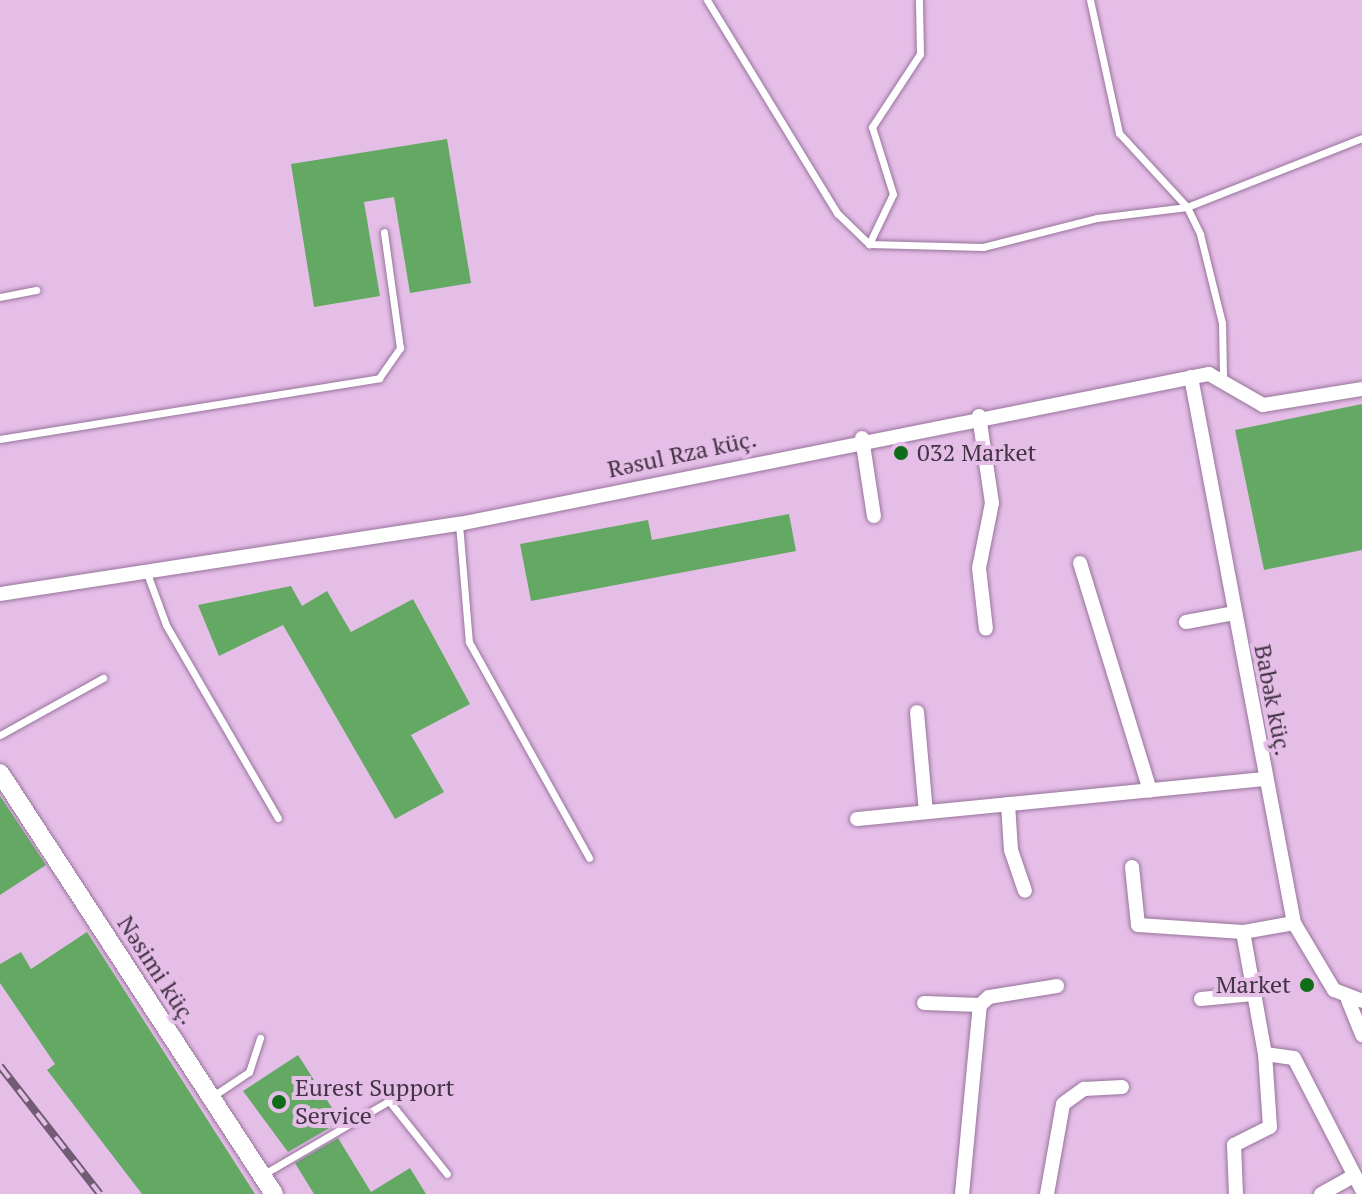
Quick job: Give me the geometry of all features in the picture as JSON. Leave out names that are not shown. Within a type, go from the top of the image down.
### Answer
[{"type":"street","name":"Rəsul Rza küç.","points":[[0,594],[148,576],[459,524],[862,438],[1191,377],[1223,376]]},
{"type":"street","points":[[1223,376],[1263,405],[1362,389]]},
{"type":"street","name":"Babək küç.","points":[[1191,377],[1294,923],[1355,1000],[1362,1035]]},
{"type":"street","points":[[979,416],[992,503],[979,568],[986,629]]},
{"type":"street","points":[[862,438],[874,516]]},
{"type":"street","points":[[1080,563],[1150,790]]},
{"type":"street","points":[[1186,622],[1235,613]]},
{"type":"street","points":[[917,712],[926,812]]},
{"type":"street","name":"Nəsimi küç.","points":[[0,773],[274,1194]]},
{"type":"street","points":[[857,819],[1265,779]]},
{"type":"street","points":[[1008,804],[1011,850],[1025,891]]},
{"type":"street","points":[[1132,867],[1138,925],[1243,932],[1294,923]]},
{"type":"street","points":[[1236,1194],[1234,1145],[1270,1127],[1265,1054],[1243,932]]},
{"type":"street","points":[[962,1194],[980,1005],[989,997],[1057,986]]},
{"type":"street","points":[[1201,999],[1253,994]]},
{"type":"street","points":[[924,1003],[980,1005]]},
{"type":"street","points":[[1265,1054],[1294,1058],[1362,1190]]},
{"type":"street","points":[[1047,1194],[1063,1104],[1084,1089],[1122,1087]]},
{"type":"street","points":[[1321,1194],[1353,1176]]},
{"type":"lane","points":[[707,0],[837,213],[869,244],[983,247],[1097,218],[1187,207],[1362,138]]},
{"type":"lane","points":[[869,244],[893,194],[872,127],[920,54],[919,0]]},
{"type":"lane","points":[[1090,0],[1119,133],[1187,207],[1222,323],[1223,376]]},
{"type":"lane","points":[[0,439],[379,378],[400,348],[384,232]]},
{"type":"lane","points":[[0,297],[36,290]]},
{"type":"lane","points":[[459,524],[469,642],[589,858]]},
{"type":"lane","points":[[148,576],[166,625],[278,818]]},
{"type":"lane","points":[[0,735],[103,678]]},
{"type":"lane","points":[[212,1098],[249,1072],[260,1038]]},
{"type":"lane","points":[[262,1176],[389,1101],[447,1174]]},
{"type":"building","points":[[447,139],[471,283],[410,293],[394,197],[364,202],[380,296],[314,307],[291,164]]},
{"type":"building","points":[[1362,404],[1362,550],[1264,570],[1235,430]]},
{"type":"building","points":[[789,514],[796,551],[531,601],[520,544],[648,520],[652,540]]},
{"type":"building","points":[[291,586],[302,606],[327,591],[351,632],[413,599],[470,704],[411,735],[444,792],[395,819],[283,625],[219,656],[198,605]]},
{"type":"building","points":[[0,796],[46,865],[0,895]]},
{"type":"building","points":[[87,932],[255,1194],[142,1194],[47,1070],[55,1064],[0,983],[0,964],[21,952],[31,969]]},
{"type":"building","points":[[298,1055],[336,1114],[327,1120],[331,1127],[288,1152],[243,1091]]},
{"type":"building","points":[[338,1138],[371,1192],[410,1168],[426,1194],[314,1194],[295,1163]]},
{"type":"railway","points":[[0,1066],[100,1194]]},
{"type":"place","name":"032 Market","points":[[901,453]]},
{"type":"place","name":"Market","points":[[1307,985]]},
{"type":"place","name":"Eurest Support Service","points":[[279,1102]]}]
